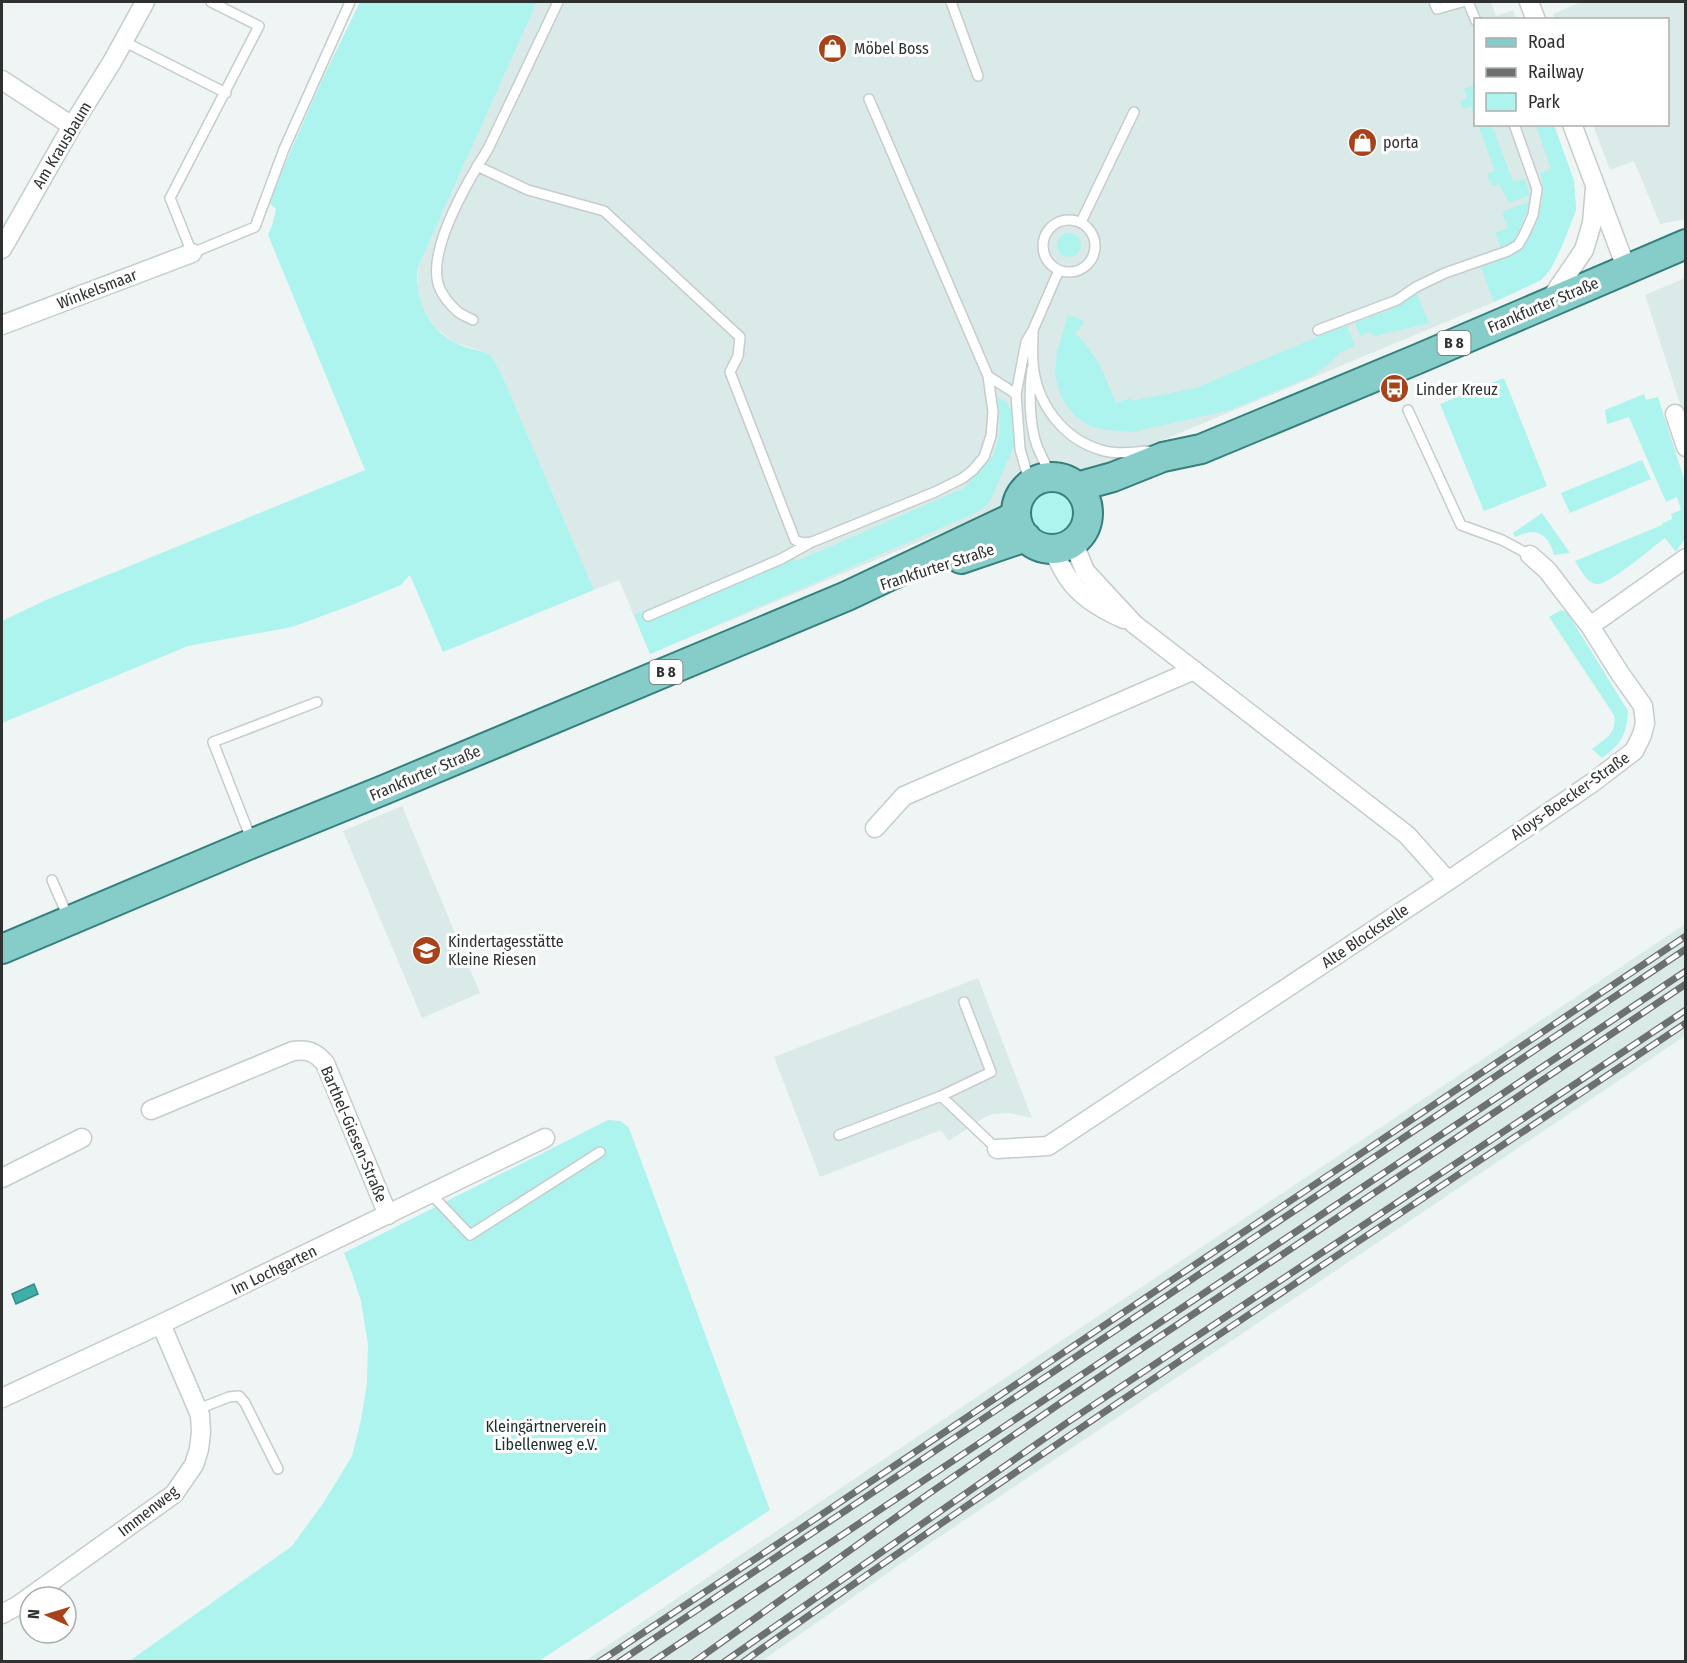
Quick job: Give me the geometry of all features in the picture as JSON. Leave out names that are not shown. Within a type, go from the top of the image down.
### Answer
[{"type":"main road","name":"Frankfurter Straße","points":[[1083,499],[1113,477],[1163,457],[1201,449],[1686,244]]},
{"type":"main road","points":[[1061,478],[1070,481],[1083,499],[1088,520],[1079,538],[1067,546],[1042,548],[1033,544],[1021,527],[1019,498],[1041,480],[1061,478]]},
{"type":"main road","name":"Frankfurter Straße","points":[[2,949],[847,596],[1021,527]]},
{"type":"street","name":"Am Krausbaum","points":[[2,249],[145,2]]},
{"type":"street","points":[[1529,2],[1535,18]]},
{"type":"street","points":[[2,80],[72,126]]},
{"type":"street","points":[[1573,126],[1627,270]]},
{"type":"street","points":[[1548,302],[1584,250],[1592,223],[1595,183]]},
{"type":"street","name":"Winkelsmaar","points":[[2,325],[192,253]]},
{"type":"street","points":[[1675,414],[1686,447]]},
{"type":"street","points":[[1079,538],[1077,551],[1085,571],[1134,624],[1407,835],[1448,881]]},
{"type":"street","points":[[1052,549],[1068,579],[1079,591],[1095,604],[1134,624]]},
{"type":"street","name":"Aloys-Boecker-Straße","points":[[1448,881],[1592,783],[1634,751],[1642,735],[1643,706],[1590,626],[1547,570],[1530,555]]},
{"type":"street","points":[[1590,626],[1686,558]]},
{"type":"street","points":[[875,828],[904,796],[1194,670]]},
{"type":"street","name":"Alte Blockstelle","points":[[997,1149],[1048,1146],[1448,881]]},
{"type":"street","name":"Barthel-Giesen-Straße","points":[[151,1110],[293,1051],[309,1050],[326,1063],[388,1215]]},
{"type":"street","points":[[2,1178],[82,1138]]},
{"type":"street","name":"Im Lochgarten","points":[[2,1398],[161,1324],[545,1138]]},
{"type":"street","name":"Immenweg","points":[[2,1614],[17,1606],[174,1494],[194,1465],[201,1432],[200,1414],[161,1324]]},
{"type":"lane","points":[[211,2],[259,26],[170,198],[192,253],[255,227],[285,149],[350,2]]},
{"type":"lane","points":[[473,320],[457,311],[440,290],[437,278],[437,259],[441,241],[558,2]]},
{"type":"lane","points":[[951,2],[978,76]]},
{"type":"lane","points":[[1434,2],[1437,9],[1461,2]]},
{"type":"lane","points":[[1468,2],[1475,18]]},
{"type":"lane","points":[[123,41],[226,93]]},
{"type":"lane","points":[[648,616],[781,560],[812,542],[935,492],[963,478],[984,456],[991,436],[993,412],[988,376],[869,99]]},
{"type":"lane","points":[[1082,222],[1134,112]]},
{"type":"lane","points":[[1318,330],[1397,300],[1416,287],[1445,273],[1508,251],[1518,245],[1533,215],[1537,189],[1515,126]]},
{"type":"lane","points":[[477,166],[528,190],[604,212],[740,337],[738,356],[730,372],[795,540],[803,543],[812,542]]},
{"type":"lane","points":[[1064,219],[1082,222],[1088,227],[1096,241],[1093,257],[1082,269],[1075,272],[1059,270],[1047,260],[1044,253],[1044,237],[1055,223],[1064,219]]},
{"type":"lane","points":[[1041,480],[1020,449],[1016,394],[1026,342],[1059,270]]},
{"type":"lane","points":[[1033,330],[1033,364],[1029,386],[1041,480]]},
{"type":"lane","points":[[1033,364],[1039,388],[1048,409],[1062,427],[1081,442],[1112,452],[1201,449]]},
{"type":"lane","points":[[988,376],[1016,394]]},
{"type":"lane","points":[[1408,410],[1461,525],[1502,540],[1530,555]]},
{"type":"lane","points":[[253,843],[213,742],[317,702]]},
{"type":"lane","points":[[52,880],[69,921]]},
{"type":"lane","points":[[839,1135],[941,1096],[991,1072],[964,1002]]},
{"type":"lane","points":[[941,1096],[997,1149]]},
{"type":"lane","points":[[431,1194],[470,1235],[600,1152]]},
{"type":"lane","points":[[198,1409],[229,1396],[239,1396],[245,1403],[278,1469]]},
{"type":"shaded area","points":[[537,2],[1491,2],[1496,16],[1513,10],[1516,18],[1474,18],[1474,126],[1554,126],[1574,181],[1576,210],[1550,270],[1541,280],[1494,302],[650,654],[619,580],[594,590],[501,373],[490,354],[454,342],[437,329],[428,317],[420,302],[418,267]]},
{"type":"shaded area","points":[[1581,2],[1685,2],[1685,219],[1660,224],[1634,161],[1610,170],[1593,126],[1669,126],[1669,18],[1555,18],[1553,14]]},
{"type":"shaded area","points":[[1685,278],[1686,408],[1682,410],[1645,295]]},
{"type":"shaded area","name":"Kindertagesstätte Kleine Riesen","points":[[402,806],[480,993],[422,1018],[343,831]]},
{"type":"shaded area","points":[[1685,924],[1685,1036],[929,1544],[762,1661],[585,1661],[739,1556]]},
{"type":"shaded area","points":[[978,978],[1032,1118],[1009,1113],[992,1114],[949,1141],[941,1130],[820,1177],[774,1057]]},
{"type":"shaded area","points":[[34,1284],[38,1294],[16,1304],[12,1294]]},
{"type":"green space","points":[[360,2],[537,2],[418,267],[418,289],[424,310],[436,328],[462,346],[490,354],[501,373],[594,590],[443,652],[410,575],[401,585],[292,627],[188,646],[2,723],[2,621],[46,600],[365,470],[268,235],[276,209],[268,202],[323,78]]},
{"type":"green space","points":[[1474,86],[1474,116],[1471,106],[1463,109],[1460,101],[1467,98],[1464,89]]},
{"type":"green space","points":[[1478,126],[1492,126],[1513,182],[1525,179],[1530,195],[1509,203],[1499,184],[1492,186],[1487,174],[1495,171]]},
{"type":"green space","points":[[1536,126],[1554,126],[1574,181],[1576,210],[1550,270],[1541,280],[1494,302],[1481,267],[1515,253],[1529,239],[1541,205],[1540,173],[1551,169]]},
{"type":"green space","points":[[1531,201],[1515,240],[1510,245],[1501,248],[1495,233],[1508,228],[1502,212]]},
{"type":"green space","points":[[1069,233],[1078,236],[1081,245],[1078,254],[1069,257],[1060,254],[1057,245],[1060,236]]},
{"type":"green space","points":[[1416,292],[1429,323],[1375,336],[1369,332],[1360,336],[1355,323],[1387,311]]},
{"type":"green space","points":[[1068,315],[1084,323],[1075,333],[1100,365],[1116,403],[1130,398],[1131,401],[1196,388],[1347,326],[1355,346],[1341,352],[1312,376],[1230,410],[1132,432],[1106,430],[1092,427],[1076,417],[1060,394],[1055,374],[1057,352]]},
{"type":"green space","points":[[1504,378],[1547,486],[1484,511],[1440,404]]},
{"type":"green space","points":[[1644,394],[1646,400],[1658,397],[1685,482],[1685,538],[1676,552],[1665,538],[1620,573],[1602,583],[1592,583],[1575,561],[1662,525],[1672,519],[1671,514],[1681,510],[1677,497],[1666,502],[1629,417],[1607,424],[1605,410]]},
{"type":"green space","points":[[998,397],[1011,409],[1014,446],[986,506],[975,513],[650,654],[634,615],[784,553],[797,561],[964,488],[993,456],[1000,434]]},
{"type":"green space","points":[[1642,460],[1651,479],[1570,513],[1561,493]]},
{"type":"green space","points":[[1053,483],[1070,488],[1078,496],[1083,513],[1078,530],[1070,538],[1053,543],[1036,538],[1028,530],[1023,513],[1028,496],[1036,488]]},
{"type":"green space","points":[[1542,513],[1570,553],[1554,555],[1545,537],[1535,532],[1515,537],[1513,533]]},
{"type":"green space","points":[[1561,610],[1567,612],[1628,711],[1622,738],[1602,758],[1592,749],[1612,731],[1614,715],[1549,617]]},
{"type":"green space","name":"Kleingärtnerverein Libellenweg e.V.","points":[[608,1120],[621,1121],[629,1128],[770,1510],[539,1661],[128,1662],[292,1546],[324,1502],[352,1456],[367,1383],[368,1344],[361,1301],[344,1253]]},
{"type":"railway","points":[[599,1662],[1686,936]]},
{"type":"railway","points":[[619,1662],[1686,949]]},
{"type":"railway","points":[[652,1662],[1686,971]]},
{"type":"railway","points":[[694,1662],[927,1495],[1062,1402],[1686,984]]},
{"type":"railway","points":[[724,1662],[1071,1420],[1686,1010]]},
{"type":"railway","points":[[743,1662],[1094,1419],[1686,1023]]},
{"type":"place","name":"Möbel Boss","points":[[833,48]]},
{"type":"place","name":"porta","points":[[1362,142]]},
{"type":"place","name":"Linder Kreuz","points":[[1395,389]]},
{"type":"place","name":"Kindertagesstätte Kleine Riesen","points":[[427,950]]}]
